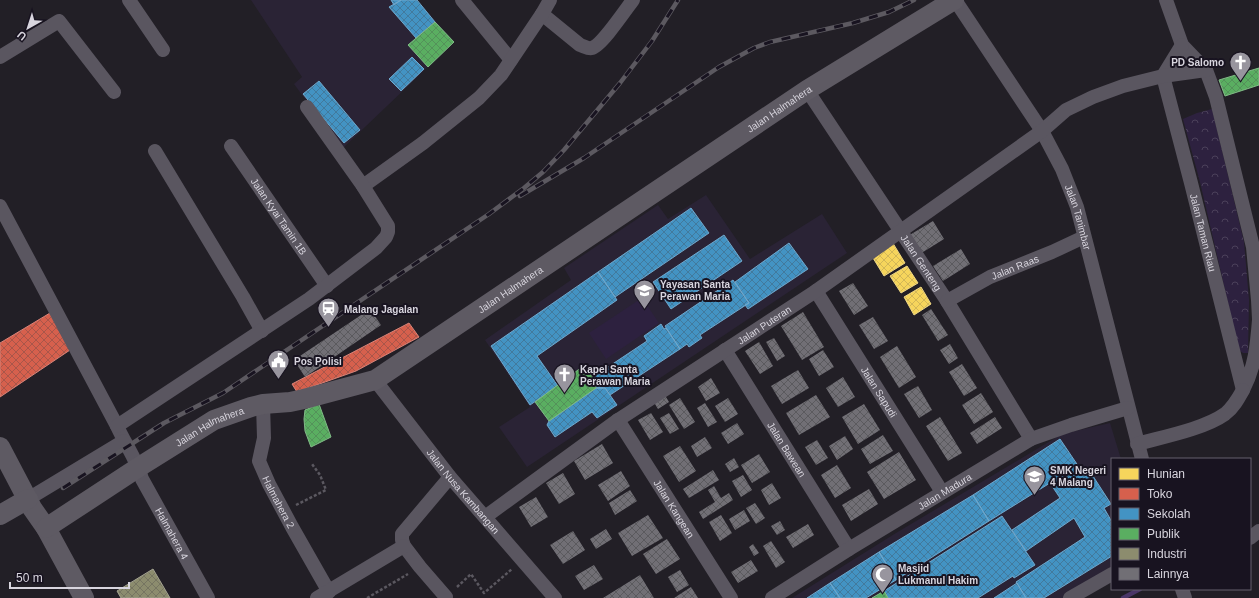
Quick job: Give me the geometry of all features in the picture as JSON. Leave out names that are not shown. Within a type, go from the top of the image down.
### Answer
[{"type":"street","points":[[129,0],[163,50]]},
{"type":"street","points":[[462,0],[512,60]]},
{"type":"street","points":[[363,186],[423,143],[479,98],[502,75],[550,0]]},
{"type":"street","points":[[542,14],[580,44],[586,48],[592,48],[600,42],[633,0]]},
{"type":"street","name":"Jalan Halmahera","points":[[46,528],[214,420],[263,404],[290,402],[304,399],[375,380],[807,90],[954,0]]},
{"type":"street","name":"Jalan Tanimbar","points":[[954,0],[1042,131],[1062,169],[1077,208],[1142,458]]},
{"type":"street","points":[[1137,444],[1196,428],[1225,414],[1233,406],[1243,390],[1252,370],[1256,354],[1259,320],[1253,247],[1238,180],[1216,97],[1206,70],[1182,45],[1166,0]]},
{"type":"street","points":[[0,57],[59,21],[114,92]]},
{"type":"street","points":[[1163,76],[1182,45]]},
{"type":"street","points":[[1163,76],[1206,70]]},
{"type":"street","name":"Jalan Puteran","points":[[486,517],[618,420],[816,291],[1042,131],[1066,110],[1093,97],[1123,86],[1163,76]]},
{"type":"street","name":"Jalan Taman Riau","points":[[1163,76],[1243,390]]},
{"type":"street","name":"Jalan Genteng","points":[[807,90],[901,231],[1032,439]]},
{"type":"street","points":[[117,426],[309,299],[376,248],[386,237],[388,226],[363,186],[307,107]]},
{"type":"street","name":"Jalan Kyai Tamin 1B","points":[[231,146],[327,286]]},
{"type":"street","points":[[155,151],[262,331]]},
{"type":"street","name":"Halmahera 4","points":[[0,206],[139,467],[142,479],[208,598]]},
{"type":"street","name":"Jalan Raas","points":[[946,301],[990,277],[1052,252],[1084,237]]},
{"type":"street","name":"Jalan Sapudi","points":[[816,291],[942,492]]},
{"type":"street","name":"Jalan Bawean","points":[[725,350],[849,549]]},
{"type":"street","name":"Jalan Nusa Kambangan","points":[[375,380],[450,477],[556,598]]},
{"type":"street","name":"Halmahera 2","points":[[263,404],[264,438],[259,461],[277,500],[329,594]]},
{"type":"street","name":"Jalan Madura","points":[[772,598],[942,492],[1032,439],[1071,425],[1128,408]]},
{"type":"street","name":"Jalan Kangean","points":[[618,420],[731,598]]},
{"type":"street","points":[[0,516],[124,441]]},
{"type":"street","points":[[0,447],[32,508],[46,528],[84,598]]},
{"type":"street","points":[[446,597],[404,546],[402,534],[450,477]]},
{"type":"street","points":[[1251,537],[1259,531]]},
{"type":"street","points":[[329,594],[404,546]]},
{"type":"street","points":[[1070,598],[1111,575]]},
{"type":"path","points":[[277,500],[289,494],[296,505],[326,490],[320,475],[312,464]]},
{"type":"path","points":[[446,597],[472,574],[484,592],[522,560]]},
{"type":"path","points":[[367,598],[420,567]]},
{"type":"shaded area","points":[[251,0],[417,0],[454,42],[342,149],[294,84],[302,77]]},
{"type":"shaded area","name":"Yayasan Santa Perawan Maria","points":[[706,195],[750,259],[822,214],[847,253],[527,467],[499,427],[530,407],[485,340],[571,280],[564,268],[658,205],[668,219]]},
{"type":"shaded area","name":"SMK Negeri 4 Malang","points":[[1110,423],[1121,458],[1111,458],[1111,570],[1063,598],[792,598],[896,533],[1062,434]]},
{"type":"green space","points":[[1212,109],[1244,242],[1249,300],[1248,353],[1243,353],[1239,350],[1200,182],[1183,119]]},
{"type":"green space","points":[[642,298],[659,323],[606,359],[589,333]]},
{"type":"building: Hunian","points":[[891,240],[905,263],[884,276],[870,253]]},
{"type":"building: Hunian","points":[[907,266],[918,283],[901,293],[890,276]]},
{"type":"building: Hunian","points":[[921,287],[931,304],[914,315],[904,297]]},
{"type":"building: Toko","points":[[50,313],[70,350],[0,397],[0,343]]},
{"type":"building: Toko","points":[[409,323],[419,337],[356,371],[297,392],[292,384]]},
{"type":"building: Sekolah","points":[[391,0],[401,0],[394,5]]},
{"type":"building: Sekolah","points":[[401,0],[417,0],[435,22],[416,38],[389,7]]},
{"type":"building: Sekolah","points":[[412,57],[424,69],[401,91],[389,79]]},
{"type":"building: Sekolah","points":[[319,81],[360,130],[344,143],[303,94]]},
{"type":"building: Sekolah","points":[[691,208],[709,233],[615,297],[598,272]]},
{"type":"building: Sekolah","points":[[724,235],[742,261],[671,309],[653,282]]},
{"type":"building: Sekolah","points":[[789,243],[808,269],[748,309],[745,305],[749,303],[735,282]]},
{"type":"building: Sekolah","points":[[598,272],[617,300],[537,356],[558,386],[530,405],[491,346]]},
{"type":"building: Sekolah","points":[[733,280],[749,303],[700,335],[702,338],[689,347],[687,344],[680,349],[665,326]]},
{"type":"building: Sekolah","points":[[661,324],[664,329],[666,328],[680,349],[610,395],[605,388],[596,388],[593,377],[647,341],[644,336]]},
{"type":"building: Sekolah","points":[[596,388],[605,388],[617,405],[597,418],[592,412],[555,437],[547,425],[549,421]]},
{"type":"building: Sekolah","points":[[1060,439],[1085,476],[1091,473],[1111,504],[1104,508],[1111,520],[1111,557],[1044,598],[1026,598],[1016,582],[1085,537],[1074,518],[1026,551],[1012,530],[1060,498],[1050,483],[989,521],[973,495]]},
{"type":"building: Sekolah","points":[[973,495],[989,521],[896,580],[879,552]]},
{"type":"building: Sekolah","points":[[1002,516],[1035,565],[1014,578],[1013,576],[978,598],[888,598],[884,591]]},
{"type":"building: Sekolah","points":[[879,552],[896,580],[866,598],[840,598],[830,583]]},
{"type":"building: Sekolah","points":[[830,583],[840,598],[807,598]]},
{"type":"building: Sekolah","points":[[1017,583],[1026,598],[994,598]]},
{"type":"building: Publik","points":[[435,22],[454,42],[428,67],[408,45]]},
{"type":"building: Publik","name":"PD Salomo","points":[[1259,68],[1259,85],[1225,96],[1219,80]]},
{"type":"building: Publik","name":"Kapel Santa Perawan Maria","points":[[582,367],[593,377],[596,388],[549,421],[535,402]]},
{"type":"building: Publik","points":[[319,404],[331,437],[311,447],[305,431],[305,410]]},
{"type":"building: Publik","name":"Masjid Lukmanul Hakim","points":[[884,591],[888,598],[872,598]]},
{"type":"building: Industri","points":[[153,569],[170,598],[121,598],[117,591]]},
{"type":"building: Lainnya","points":[[933,221],[944,239],[920,254],[908,236]]},
{"type":"building: Lainnya","points":[[961,249],[970,264],[943,281],[933,266]]},
{"type":"building: Lainnya","points":[[853,283],[868,306],[854,315],[839,291]]},
{"type":"building: Lainnya","points":[[370,309],[381,325],[305,377],[294,360]]},
{"type":"building: Lainnya","points":[[931,309],[948,335],[938,341],[922,315]]},
{"type":"building: Lainnya","points":[[803,312],[824,347],[802,360],[781,326]]},
{"type":"building: Lainnya","points":[[873,317],[888,341],[874,349],[859,325]]},
{"type":"building: Lainnya","points":[[774,338],[785,356],[777,361],[766,342]]},
{"type":"building: Lainnya","points":[[759,342],[773,366],[760,374],[745,351]]},
{"type":"building: Lainnya","points":[[950,344],[958,358],[949,364],[940,350]]},
{"type":"building: Lainnya","points":[[897,346],[916,377],[899,388],[880,357]]},
{"type":"building: Lainnya","points":[[823,350],[834,367],[819,376],[809,359]]},
{"type":"building: Lainnya","points":[[962,364],[977,388],[964,396],[949,372]]},
{"type":"building: Lainnya","points":[[798,370],[809,388],[782,404],[771,386]]},
{"type":"building: Lainnya","points":[[843,377],[855,397],[838,407],[826,388]]},
{"type":"building: Lainnya","points":[[711,378],[720,393],[706,401],[698,387]]},
{"type":"building: Lainnya","points":[[918,386],[932,410],[919,418],[904,394]]},
{"type":"building: Lainnya","points":[[663,392],[669,402],[658,409],[652,399]]},
{"type":"building: Lainnya","points":[[981,393],[993,412],[974,424],[962,405]]},
{"type":"building: Lainnya","points":[[816,395],[830,417],[799,435],[786,413]]},
{"type":"building: Lainnya","points":[[680,398],[695,422],[684,429],[669,405]]},
{"type":"building: Lainnya","points":[[728,398],[738,414],[725,422],[715,406]]},
{"type":"building: Lainnya","points":[[705,403],[717,422],[708,427],[697,408]]},
{"type":"building: Lainnya","points":[[864,404],[880,430],[858,444],[842,417]]},
{"type":"building: Lainnya","points":[[651,413],[663,432],[650,440],[638,420]]},
{"type":"building: Lainnya","points":[[669,413],[679,429],[670,434],[660,418]]},
{"type":"building: Lainnya","points":[[940,417],[962,453],[948,461],[926,426]]},
{"type":"building: Lainnya","points":[[995,417],[1002,428],[977,444],[970,433]]},
{"type":"building: Lainnya","points":[[737,423],[744,434],[728,444],[721,433]]},
{"type":"building: Lainnya","points":[[883,435],[893,451],[870,464],[861,449]]},
{"type":"building: Lainnya","points":[[845,436],[853,449],[837,460],[829,446]]},
{"type":"building: Lainnya","points":[[705,437],[712,448],[697,457],[691,446]]},
{"type":"building: Lainnya","points":[[817,440],[828,458],[816,465],[805,447]]},
{"type":"building: Lainnya","points":[[602,444],[613,463],[585,480],[574,461]]},
{"type":"building: Lainnya","points":[[680,446],[696,471],[679,482],[663,456]]},
{"type":"building: Lainnya","points":[[899,452],[916,480],[884,499],[867,472]]},
{"type":"building: Lainnya","points":[[759,454],[770,472],[752,483],[741,465]]},
{"type":"building: Lainnya","points":[[734,458],[739,467],[730,472],[725,464]]},
{"type":"building: Lainnya","points":[[837,465],[851,488],[835,498],[821,475]]},
{"type":"building: Lainnya","points":[[713,470],[719,480],[689,498],[683,489]]},
{"type":"building: Lainnya","points":[[621,471],[630,486],[608,501],[598,485]]},
{"type":"building: Lainnya","points":[[563,473],[575,494],[559,504],[546,483]]},
{"type":"building: Lainnya","points":[[743,475],[752,490],[741,497],[732,481]]},
{"type":"building: Lainnya","points":[[772,483],[781,498],[769,505],[761,490]]},
{"type":"building: Lainnya","points":[[714,486],[721,498],[729,493],[733,500],[703,519],[699,512],[715,502],[708,490]]},
{"type":"building: Lainnya","points":[[869,489],[878,504],[851,521],[842,505]]},
{"type":"building: Lainnya","points":[[630,490],[637,501],[615,515],[609,503]]},
{"type":"building: Lainnya","points":[[536,497],[548,517],[531,527],[519,507]]},
{"type":"building: Lainnya","points":[[755,503],[765,518],[756,524],[746,508]]},
{"type":"building: Lainnya","points":[[744,510],[750,521],[735,530],[729,519]]},
{"type":"building: Lainnya","points":[[648,515],[663,538],[632,556],[618,533]]},
{"type":"building: Lainnya","points":[[721,515],[732,533],[720,541],[709,522]]},
{"type":"building: Lainnya","points":[[780,521],[785,530],[777,535],[771,526]]},
{"type":"building: Lainnya","points":[[808,524],[814,535],[793,548],[786,537]]},
{"type":"building: Lainnya","points":[[606,529],[612,539],[596,549],[590,539]]},
{"type":"building: Lainnya","points":[[573,531],[585,550],[563,564],[550,545]]},
{"type":"building: Lainnya","points":[[667,539],[680,559],[656,574],[643,554]]},
{"type":"building: Lainnya","points":[[771,541],[785,562],[776,568],[763,546]]},
{"type":"building: Lainnya","points":[[753,544],[759,553],[754,556],[749,547]]},
{"type":"building: Lainnya","points":[[751,560],[758,571],[738,583],[731,572]]},
{"type":"building: Lainnya","points":[[594,565],[603,579],[584,590],[575,576]]},
{"type":"building: Lainnya","points":[[680,570],[689,585],[677,592],[668,577]]},
{"type":"building: Lainnya","points":[[640,575],[654,598],[603,598]]},
{"type":"building: Lainnya","points":[[691,587],[698,598],[674,598]]},
{"type":"waterway","points":[[1123,598],[1138,590]]},
{"type":"railway","points":[[63,488],[164,423],[223,393],[489,214],[524,188],[543,172],[564,150],[620,83],[652,41],[678,0]]},
{"type":"railway","points":[[520,196],[584,158],[719,67],[754,48],[770,42],[853,23],[889,12],[914,0]]},
{"type":"place","name":"PD Salomo","points":[[1240,82]]},
{"type":"place","name":"Yayasan Santa Perawan Maria","points":[[645,310]]},
{"type":"place","name":"Malang Jagalan","points":[[329,328]]},
{"type":"place","name":"Pos Polisi","points":[[279,380]]},
{"type":"place","name":"Kapel Santa Perawan Maria","points":[[565,394]]},
{"type":"place","name":"SMK Negeri 4 Malang","points":[[1035,496]]},
{"type":"place","name":"Masjid Lukmanul Hakim","points":[[882,594]]}]
